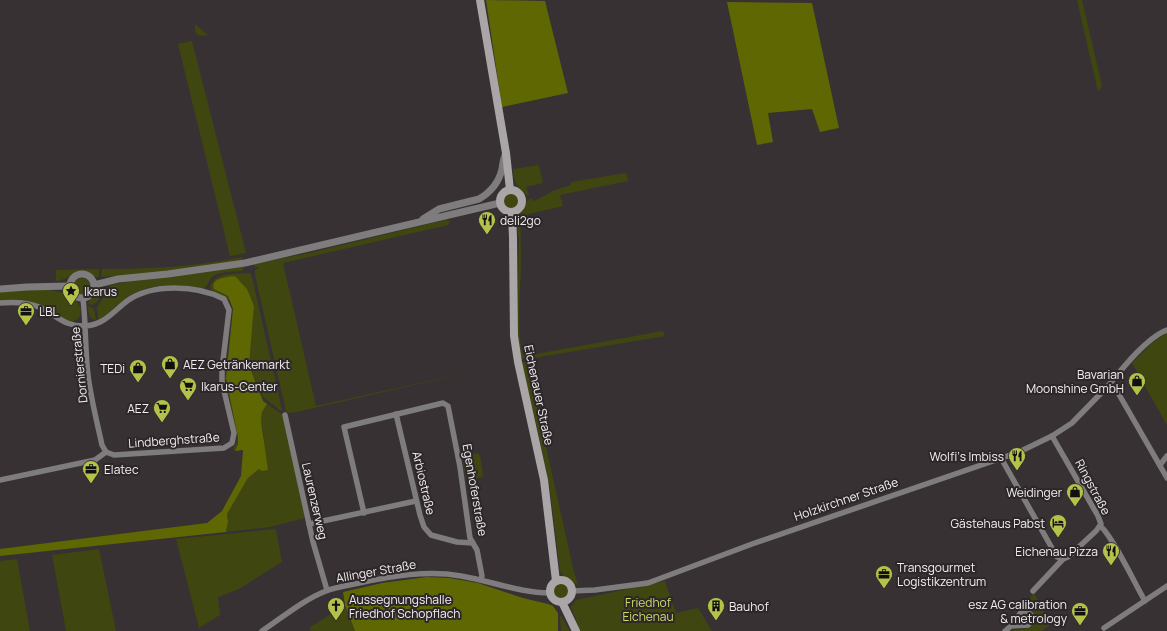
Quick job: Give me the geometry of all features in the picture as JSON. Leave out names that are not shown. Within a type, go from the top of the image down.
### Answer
[{"type":"main road","points":[[480,0],[506,153],[510,190]]},
{"type":"main road","points":[[510,190],[518,192],[522,200],[520,208],[512,212],[506,211],[500,203],[502,194],[510,190]]},
{"type":"main road","name":"Eichenauer Straße","points":[[512,212],[514,238],[514,336],[518,362],[544,480],[556,581]]},
{"type":"main road","points":[[556,581],[565,581],[570,586],[572,592],[568,599],[562,602],[555,600],[550,593],[552,586],[556,581]]},
{"type":"main road","points":[[562,602],[576,631]]},
{"type":"street","points":[[418,222],[439,209],[480,199],[486,196],[496,185],[506,153]]},
{"type":"street","points":[[94,285],[118,279],[168,274],[245,263],[500,203]]},
{"type":"street","points":[[79,274],[90,277],[94,285],[91,294],[83,299],[73,295],[69,286],[72,278],[79,274]]},
{"type":"street","points":[[0,289],[69,286]]},
{"type":"street","name":"Lindberghstraße","points":[[85,326],[103,321],[136,295],[162,289],[187,289],[220,297],[226,302],[229,310],[222,369],[222,382],[234,433],[232,443],[224,448],[114,455],[106,452]]},
{"type":"street","name":"Dornierstraße","points":[[83,299],[90,392],[102,445],[106,452]]},
{"type":"street","points":[[0,303],[30,304],[69,325],[85,326]]},
{"type":"street","name":"Holzkirchner Straße","points":[[572,592],[648,583],[752,544],[1019,452],[1052,436],[1072,423],[1110,387],[1135,355],[1167,330]]},
{"type":"street","points":[[1110,387],[1117,391],[1167,478]]},
{"type":"street","name":"Egenhoferstraße","points":[[396,414],[443,403],[447,404],[460,467],[470,538],[477,550],[482,576],[481,579]]},
{"type":"street","points":[[364,513],[344,426],[396,414]]},
{"type":"street","name":"Arbiostraße","points":[[396,414],[416,502],[424,527],[432,535],[457,542],[473,544]]},
{"type":"street","name":"Laurenzerweg","points":[[285,415],[309,524],[328,590]]},
{"type":"street","name":"Ringstraße","points":[[1033,591],[1063,559],[1073,553],[1096,531],[1101,522],[1052,436]]},
{"type":"street","points":[[0,480],[95,460],[106,452]]},
{"type":"street","points":[[1160,465],[1167,456]]},
{"type":"street","points":[[1001,458],[1057,557],[1063,559]]},
{"type":"street","points":[[309,524],[416,502]]},
{"type":"street","points":[[1100,526],[1111,540],[1144,601]]},
{"type":"street","name":"Allinger Straße","points":[[262,631],[304,603],[328,590],[383,578],[421,574],[451,574],[481,579],[525,591],[550,593]]},
{"type":"street","points":[[1104,628],[1167,586]]},
{"type":"street","points":[[1005,631],[1011,626]]},
{"type":"green space","points":[[486,0],[545,1],[568,93],[502,107]]},
{"type":"green space","points":[[1077,0],[1082,0],[1102,86],[1098,92]]},
{"type":"green space","points":[[727,2],[812,3],[839,128],[820,132],[812,109],[768,113],[773,142],[757,145]]},
{"type":"green space","points":[[195,24],[208,35],[198,35],[195,31]]},
{"type":"green space","points":[[192,41],[246,253],[230,256],[178,44]]},
{"type":"green space","points":[[539,165],[543,183],[526,187],[529,195],[527,195],[516,184],[513,169]]},
{"type":"green space","points":[[626,173],[628,181],[560,195],[563,206],[525,215],[521,218],[519,327],[522,350],[525,356],[663,331],[665,336],[528,359],[522,358],[520,356],[517,327],[519,236],[517,218],[527,201],[531,198],[534,201],[555,190],[571,185],[571,182]]},
{"type":"green space","points":[[511,192],[517,195],[520,201],[517,207],[511,210],[505,207],[502,201],[505,195]]},
{"type":"green space","points":[[445,220],[450,221],[448,225],[283,263],[316,406],[483,369],[297,412],[289,413],[286,411],[255,275],[255,270],[259,268],[255,267],[254,264],[309,253]]},
{"type":"green space","points":[[242,257],[243,261],[153,273],[101,277],[102,269],[172,267]]},
{"type":"green space","points":[[243,266],[244,268],[242,271],[217,274],[211,278],[206,287],[203,289],[174,285],[154,287],[136,292],[127,297],[98,320],[97,307],[104,297],[104,288],[131,281]]},
{"type":"green space","points":[[99,269],[99,277],[80,272],[63,280],[56,281],[56,270]]},
{"type":"green space","points":[[250,273],[252,277],[281,411],[263,397],[249,365],[254,306],[235,276],[219,279],[219,292],[228,296],[231,305],[226,297],[212,291],[210,287],[212,282],[220,276],[231,274]]},
{"type":"green space","points":[[235,276],[247,289],[254,306],[249,365],[263,401],[267,404],[262,412],[261,421],[268,470],[262,471],[259,469],[248,478],[227,514],[228,522],[226,532],[0,556],[0,549],[207,523],[222,511],[241,476],[243,450],[235,451],[238,444],[238,437],[226,378],[233,309],[228,296],[214,289],[213,285],[217,280]]},
{"type":"green space","points":[[82,278],[88,281],[91,287],[88,293],[82,296],[76,293],[73,287],[76,281]]},
{"type":"green space","points":[[34,289],[60,292],[72,297],[77,301],[80,307],[79,318],[74,321],[69,321],[60,318],[44,307],[0,301],[0,292]]},
{"type":"green space","points":[[101,289],[103,295],[97,302],[92,305],[88,304],[93,295]]},
{"type":"green space","points":[[88,306],[94,309],[96,320],[90,317],[88,313]]},
{"type":"green space","points":[[232,324],[226,378],[238,437],[238,443],[235,451],[233,449],[237,442],[237,436],[225,379]]},
{"type":"green space","points":[[1167,333],[1167,425],[1132,363],[1153,342]]},
{"type":"green space","points":[[523,362],[527,362],[578,585],[565,578],[560,571],[550,490]]},
{"type":"green space","points":[[267,404],[283,415],[305,518],[270,527],[226,532],[228,522],[227,514],[248,478],[259,469],[264,436],[261,421],[262,412]]},
{"type":"green space","points":[[477,453],[480,455],[483,477],[466,480],[463,462],[468,461],[467,455]]},
{"type":"green space","points":[[276,529],[282,562],[239,589],[218,597],[220,615],[199,628],[176,539]]},
{"type":"green space","points":[[99,549],[116,631],[66,631],[52,555]]},
{"type":"green space","points":[[17,559],[30,631],[0,631],[0,561]]},
{"type":"green space","points":[[427,577],[449,578],[478,583],[553,606],[558,613],[558,631],[355,631],[345,605],[343,592],[382,583]]},
{"type":"green space","name":"Friedhof Eichenau","points":[[665,581],[676,613],[698,608],[712,631],[580,631],[571,607],[576,600]]},
{"type":"green space","points":[[558,583],[564,583],[569,588],[567,597],[564,599],[558,599],[553,594],[553,588]]},
{"type":"green space","points":[[1034,593],[1052,624],[1041,631],[1010,631],[1027,628],[1034,622],[1035,619],[1033,612],[1023,609],[1024,605]]},
{"type":"green space","points":[[345,605],[355,631],[311,631],[309,628]]},
{"type":"green space","points":[[561,616],[570,631],[561,631]]},
{"type":"place","name":"deli2go","points":[[487,235]]},
{"type":"place","name":"Ikarus","points":[[71,306]]},
{"type":"place","name":"LBL","points":[[26,326]]},
{"type":"place","name":"AEZ Getränkemarkt","points":[[170,379]]},
{"type":"place","name":"TEDi","points":[[138,383]]},
{"type":"place","name":"Bavarian Moonshine GmbH","points":[[1137,396]]},
{"type":"place","name":"Ikarus-Center","points":[[188,401]]},
{"type":"place","name":"AEZ","points":[[162,423]]},
{"type":"place","name":"Wolfi‘s Imbiss","points":[[1017,471]]},
{"type":"place","name":"Elatec","points":[[91,484]]},
{"type":"place","name":"Weidinger","points":[[1075,507]]},
{"type":"place","name":"Gästehaus Pabst","points":[[1058,538]]},
{"type":"place","name":"Eichenau Pizza","points":[[1111,566]]},
{"type":"place","name":"Transgourmet Logistikzentrum","points":[[884,589]]},
{"type":"place","name":"Aussegnungshalle Friedhof Schopflach","points":[[336,621]]},
{"type":"place","name":"Bauhof","points":[[716,621]]},
{"type":"place","name":"esz AG calibration & metrology","points":[[1080,626]]}]
